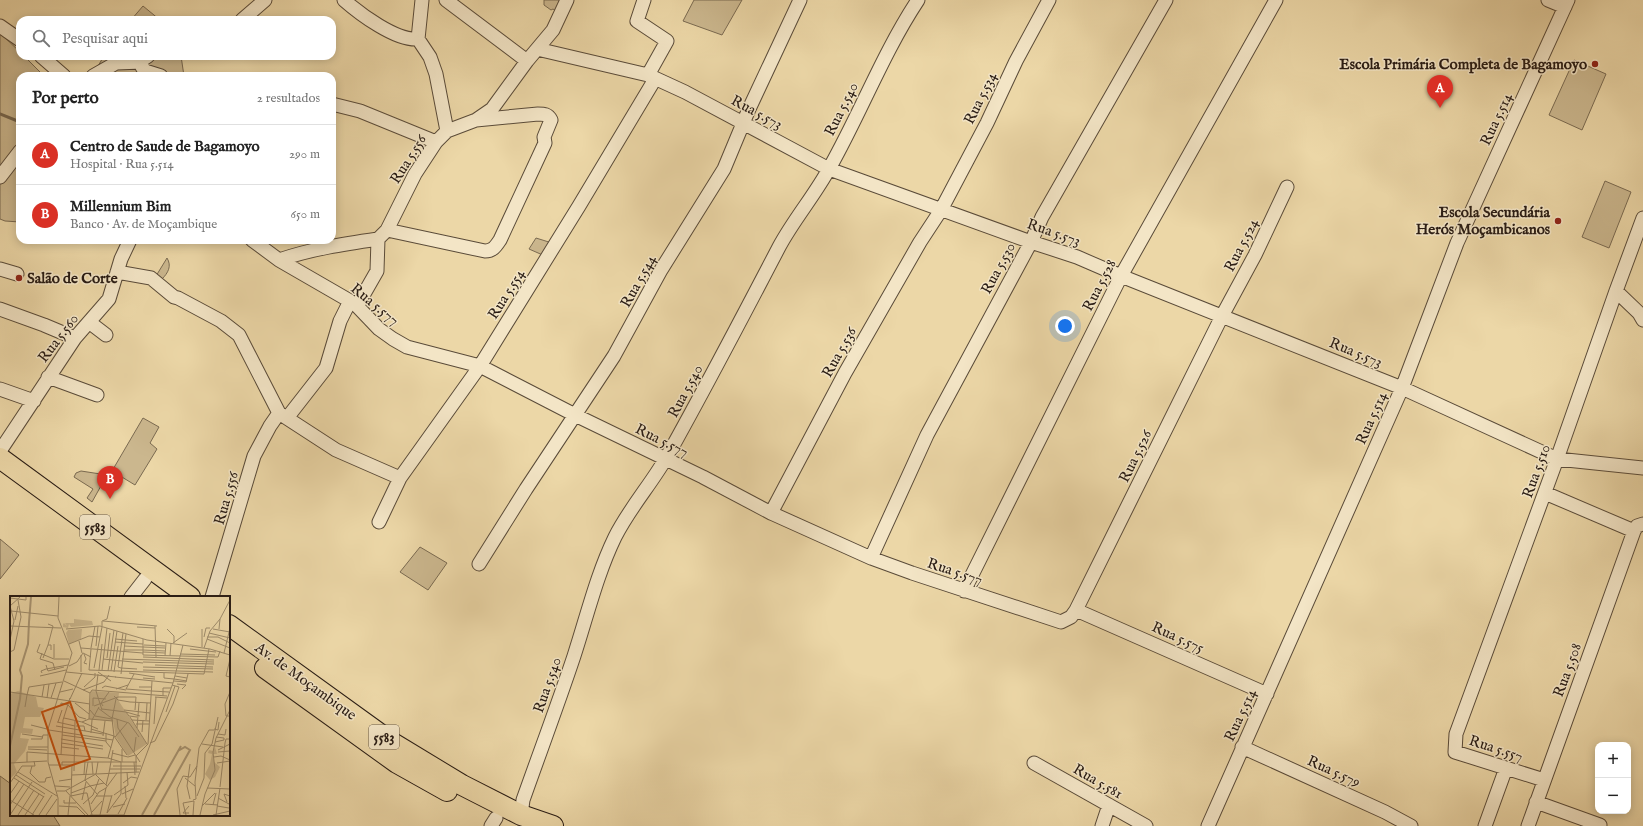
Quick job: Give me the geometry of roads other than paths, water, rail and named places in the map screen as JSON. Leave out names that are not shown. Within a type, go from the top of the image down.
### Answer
[{"type":"highway","name":"5583","points":[[0,458],[189,596]]},
{"type":"highway","name":"5583","points":[[0,472],[167,596]]},
{"type":"highway","name":"Av. de Moçambique","points":[[230,626],[391,742],[518,821]]},
{"type":"highway","name":"Av. de Moçambique","points":[[230,643],[397,763],[494,822],[518,821],[553,826]]},
{"type":"street","points":[[247,16],[265,0]]},
{"type":"street","points":[[344,0],[359,14],[387,30],[412,39],[418,39]]},
{"type":"street","points":[[422,0],[418,39],[430,57],[436,74],[447,131]]},
{"type":"street","points":[[446,0],[527,61]]},
{"type":"street","name":"Rua 5.556","points":[[212,596],[254,456],[270,426],[283,415],[326,368],[340,321],[377,271],[382,235],[415,174],[436,142],[447,131],[476,120],[492,109],[527,61],[553,30],[567,0]]},
{"type":"street","name":"Rua 5.554","points":[[379,522],[400,478],[480,366],[580,206],[651,77],[667,41],[638,21],[644,0]]},
{"type":"street","name":"Rua 5.544","points":[[479,564],[526,489],[614,356],[661,270],[724,169],[743,122],[800,0]]},
{"type":"street","name":"Rua 5.540","points":[[518,821],[523,800],[561,694],[605,560],[616,535],[633,506],[665,460],[763,280],[779,246],[795,219],[829,169],[901,26],[918,0]]},
{"type":"street","name":"Rua 5.534","points":[[941,210],[987,123],[1016,61],[1049,0]]},
{"type":"street","name":"Rua 5.530","points":[[871,558],[927,435],[1031,242],[1042,217],[1166,0]]},
{"type":"street","name":"Rua 5.528","points":[[964,591],[1121,276],[1276,0]]},
{"type":"street","points":[[1548,0],[1567,3]]},
{"type":"street","name":"Rua 5.514","points":[[1208,826],[1402,388],[1457,244],[1567,3]]},
{"type":"street","points":[[0,26],[16,37]]},
{"type":"street","name":"Rua 5.573","points":[[537,50],[651,77],[685,92],[829,169],[1031,242],[1077,257],[1402,388],[1557,459],[1643,468]]},
{"type":"street","points":[[46,60],[59,72]]},
{"type":"street","points":[[100,72],[116,63],[138,60]]},
{"type":"street","points":[[145,60],[142,67],[151,72]]},
{"type":"street","points":[[336,105],[360,111],[436,142]]},
{"type":"street","points":[[279,260],[327,246],[382,235],[491,251],[500,240],[545,143],[544,137],[551,120],[544,114],[538,114],[476,120]]},
{"type":"street","points":[[0,177],[16,156]]},
{"type":"street","name":"Rua 5.524","points":[[1222,316],[1255,255],[1287,187]]},
{"type":"street","name":"Rua 5.536","points":[[771,513],[846,373],[920,242],[941,210]]},
{"type":"street","name":"Rua 5.510","points":[[1456,734],[1545,493],[1643,218]]},
{"type":"street","name":"Rua 5.560","points":[[0,451],[75,338],[109,299],[121,260],[128,244]]},
{"type":"street","name":"Rua 5.577","points":[[257,244],[279,260],[354,304],[379,329],[407,347],[480,366],[665,460],[704,477],[771,513],[871,558],[964,591],[1061,622],[1071,617],[1076,610]]},
{"type":"street","points":[[0,269],[17,274]]},
{"type":"street","points":[[117,272],[151,278],[174,297],[221,321],[239,335],[283,415],[336,450],[400,478]]},
{"type":"street","points":[[1616,291],[1639,313],[1643,320]]},
{"type":"street","points":[[0,309],[75,338]]},
{"type":"street","name":"Rua 5.526","points":[[1076,610],[1222,316]]},
{"type":"street","points":[[89,322],[106,335]]},
{"type":"street","points":[[48,377],[96,395]]},
{"type":"street","points":[[0,389],[34,401]]},
{"type":"street","points":[[1545,493],[1638,527]]},
{"type":"street","name":"Rua 5.508","points":[[1528,826],[1638,527]]},
{"type":"street","points":[[132,596],[145,579]]},
{"type":"street","name":"Rua 5.575","points":[[1076,610],[1267,694]]},
{"type":"street","name":"Rua 5.557","points":[[1456,734],[1455,752],[1544,780]]},
{"type":"street","name":"Rua 5.579","points":[[1242,747],[1385,812],[1411,826]]},
{"type":"street","name":"Rua 5.581","points":[[1034,763],[1146,826]]},
{"type":"street","points":[[1485,826],[1506,768]]},
{"type":"street","points":[[1536,802],[1600,825]]},
{"type":"street","points":[[1102,826],[1109,805]]},
{"type":"waterway","points":[[0,114],[16,120]]},
{"type":"place","name":"Escola Primária Completa de Bagamoyo","points":[[1595,64]]},
{"type":"place","name":"Centro de Saude de Bagamoyo","points":[[1440,108]]},
{"type":"place","name":"Escola Secundária Herós Moçambicanos","points":[[1558,221]]},
{"type":"place","name":"Salão de Corte","points":[[19,278]]},
{"type":"place","name":"Millennium Bim","points":[[110,499]]}]
